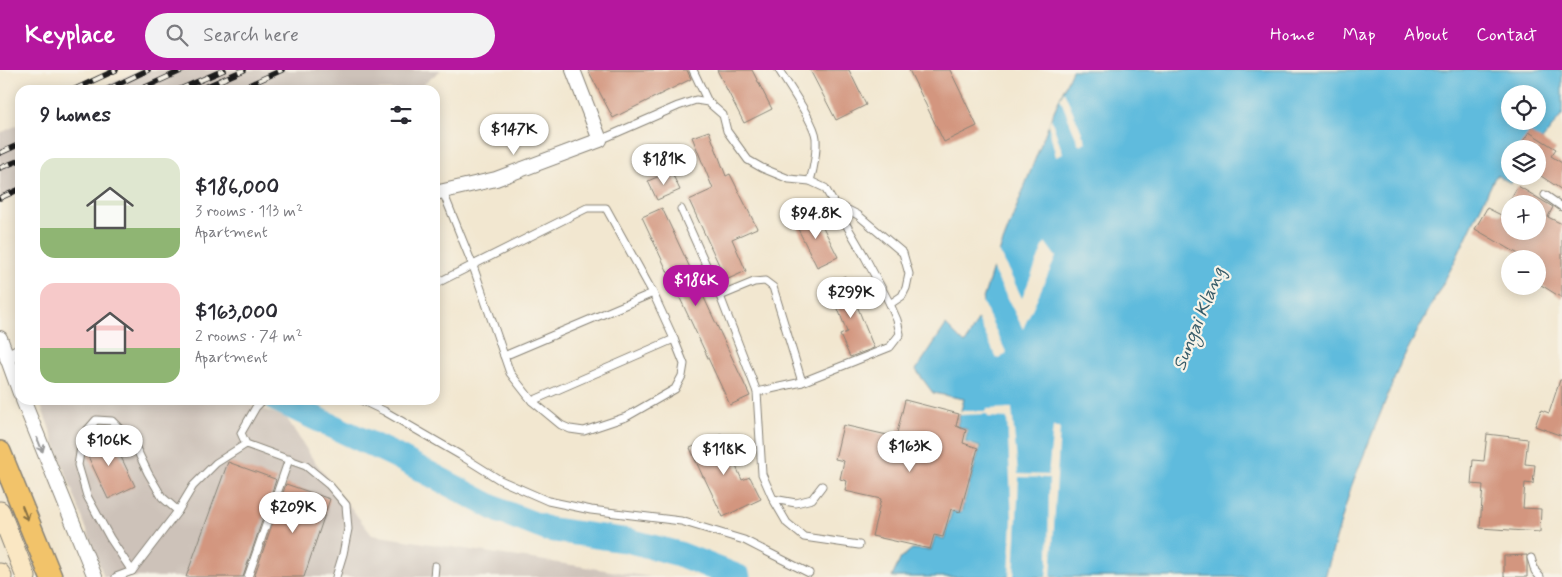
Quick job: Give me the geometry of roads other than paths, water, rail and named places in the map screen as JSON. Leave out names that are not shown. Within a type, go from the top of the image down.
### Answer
[{"type":"main road","points":[[0,452],[51,577]]},
{"type":"main road","points":[[0,510],[26,577]]},
{"type":"main road","points":[[0,573],[2,577]]},
{"type":"street","points":[[440,193],[496,179],[600,140],[574,70]]},
{"type":"street","points":[[0,338],[15,380]]},
{"type":"street","points":[[7,358],[15,354]]},
{"type":"street","points":[[25,405],[95,577]]},
{"type":"lane","points":[[693,70],[708,102],[723,115],[727,131],[748,160],[789,179],[810,181],[825,188],[890,304],[897,320],[900,334],[890,347],[802,382],[757,392]]},
{"type":"lane","points":[[779,70],[811,123],[816,137],[816,156],[810,181]]},
{"type":"lane","points":[[600,140],[678,106],[696,100],[708,102]]},
{"type":"lane","points":[[440,195],[473,266],[510,373],[532,401],[561,425],[570,429],[584,431],[626,417],[675,389],[682,376],[684,364],[674,338],[653,293],[606,208],[587,208],[473,266],[440,282]]},
{"type":"lane","points":[[1546,196],[1562,207]]},
{"type":"lane","points":[[832,202],[858,215],[903,253],[909,274],[906,288],[902,296],[890,304]]},
{"type":"lane","points":[[681,209],[720,296],[757,392],[762,474],[773,500],[787,523],[804,537],[859,545]]},
{"type":"lane","points":[[720,296],[754,282],[765,281],[773,288],[802,382]]},
{"type":"lane","points":[[504,356],[653,293]]},
{"type":"lane","points":[[532,401],[674,338]]},
{"type":"lane","points":[[258,405],[241,433],[246,444],[306,466],[328,485],[346,505],[348,529],[336,577]]},
{"type":"lane","points":[[371,405],[500,480],[548,501],[591,510],[681,521],[744,540],[809,572]]},
{"type":"lane","points":[[132,571],[110,538],[87,496],[78,465],[83,435],[96,420],[112,421],[128,437],[162,497],[178,511]]},
{"type":"lane","points":[[116,577],[132,571],[178,511],[193,486],[210,468],[216,462],[246,444]]},
{"type":"lane","points":[[248,577],[289,459]]},
{"type":"lane","points":[[773,500],[796,503],[812,499],[822,486]]},
{"type":"lane","points":[[1531,558],[1535,571],[1540,577]]},
{"type":"lane","points":[[434,577],[435,566]]},
{"type":"water","name":"Sungai Klang","points":[[1072,70],[1562,70],[1562,115],[1542,140],[1501,140],[1501,178],[1496,175],[1454,263],[1401,362],[1351,487],[1325,577],[892,577],[901,558],[912,549],[931,550],[935,536],[944,539],[952,511],[961,513],[980,447],[965,442],[968,430],[957,426],[964,399],[933,393],[916,370],[946,325],[965,344],[978,320],[993,268],[1051,118]]},
{"type":"waterway","points":[[288,405],[394,455],[500,511],[547,529],[630,541],[679,554],[738,577]]},
{"type":"railway","points":[[84,85],[116,70]]},
{"type":"railway","points":[[116,85],[148,70]]},
{"type":"railway","points":[[150,85],[183,70]]},
{"type":"railway","points":[[190,85],[224,70]]},
{"type":"railway","points":[[210,85],[244,70]]},
{"type":"railway","points":[[249,85],[282,70]]},
{"type":"railway","points":[[0,153],[15,146]]},
{"type":"railway","points":[[0,168],[15,162]]},
{"type":"railway","points":[[0,198],[15,191]]}]
